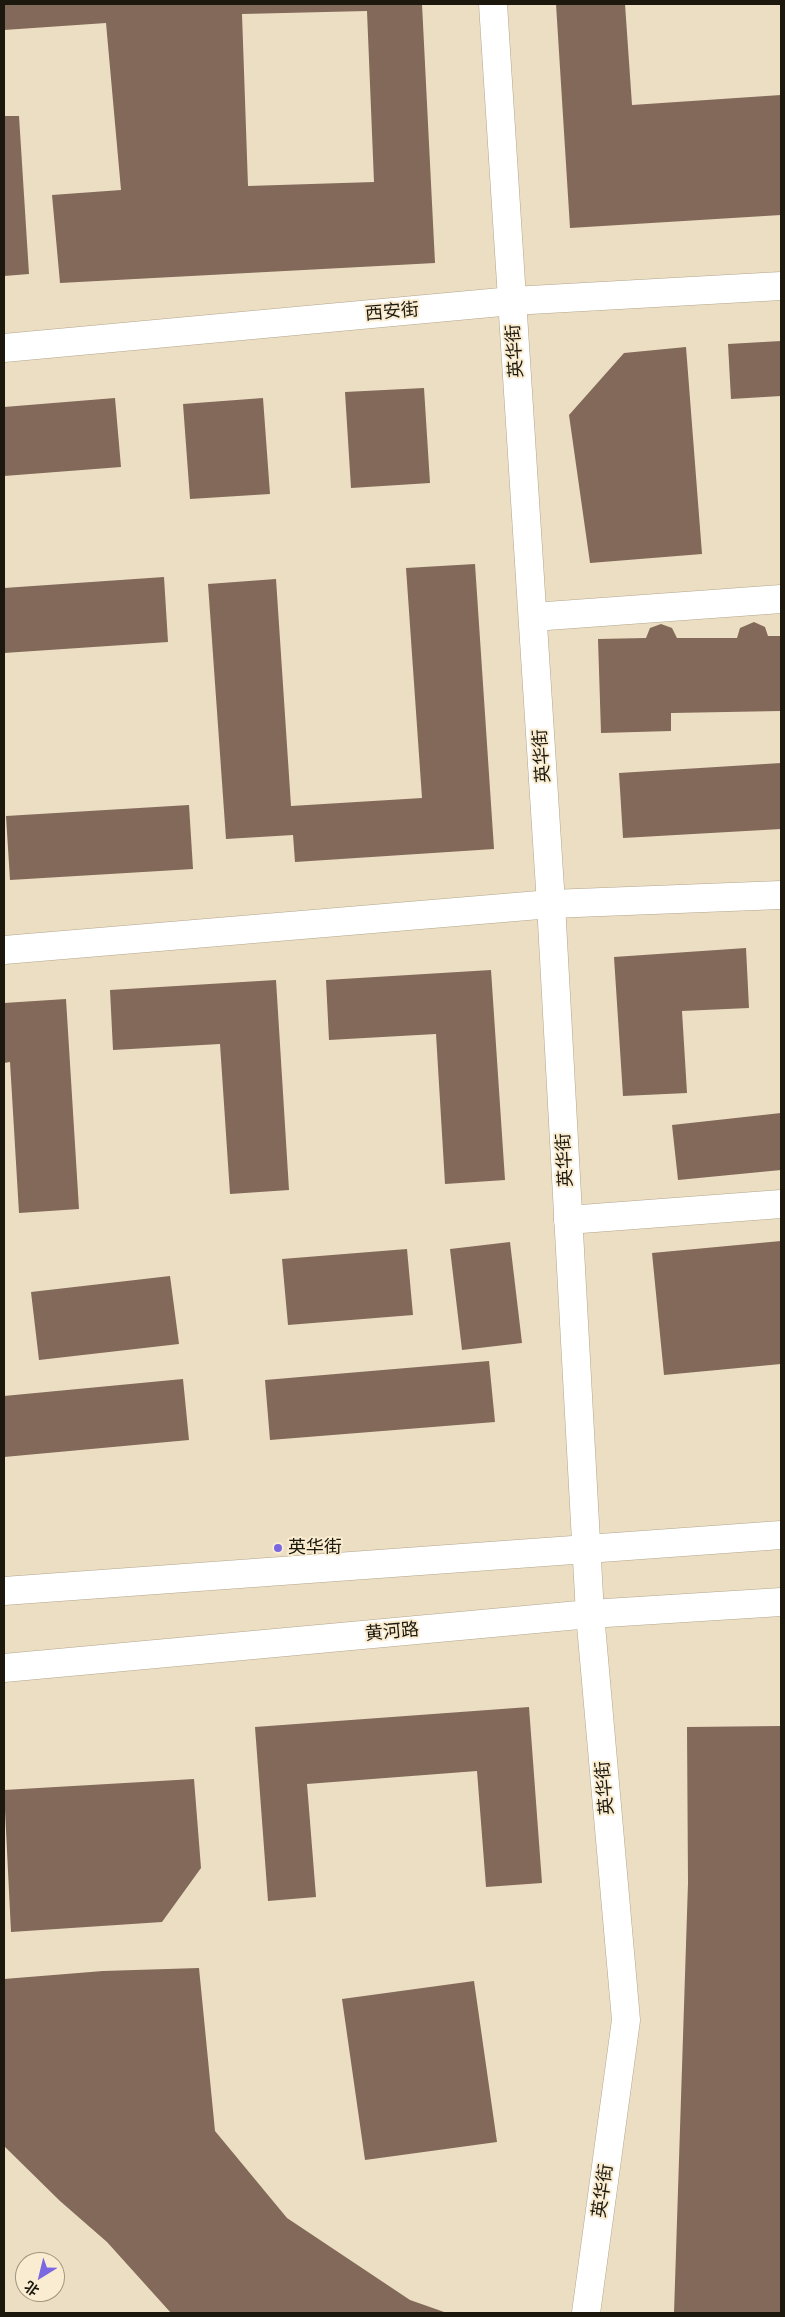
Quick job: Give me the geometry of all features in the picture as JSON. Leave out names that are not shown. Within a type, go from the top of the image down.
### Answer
[{"type":"street","name":"英华街","points":[[492,4],[551,904],[590,1614],[626,2020],[586,2313]]},
{"type":"street","name":"西安街","points":[[4,348],[512,301],[781,286]]},
{"type":"street","points":[[532,617],[781,599]]},
{"type":"street","points":[[4,950],[551,904],[781,895]]},
{"type":"street","points":[[568,1220],[781,1204]]},
{"type":"street","points":[[4,1591],[781,1535]]},
{"type":"street","name":"黄河路","points":[[4,1668],[590,1614],[781,1602]]},
{"type":"building","points":[[4,4],[422,4],[435,263],[60,283],[52,195],[121,190],[106,23],[4,30]],"holes":[[[367,11],[374,182],[248,186],[242,14]]]},
{"type":"building","points":[[556,4],[625,4],[632,105],[781,95],[781,215],[570,228]]},
{"type":"building","points":[[4,116],[19,116],[29,274],[4,276]]},
{"type":"building","points":[[781,341],[781,396],[731,399],[728,344]]},
{"type":"building","points":[[686,347],[702,554],[590,563],[569,415],[624,353]]},
{"type":"building","points":[[424,388],[430,483],[351,488],[345,392]]},
{"type":"building","points":[[115,398],[121,467],[4,476],[4,407]]},
{"type":"building","points":[[263,398],[270,494],[190,499],[183,404]]},
{"type":"building","points":[[475,564],[494,849],[295,862],[293,835],[226,839],[208,584],[276,579],[291,806],[422,798],[406,568]]},
{"type":"building","points":[[164,577],[168,642],[4,653],[4,588]]},
{"type":"building","points":[[754,622],[765,627],[768,636],[781,636],[781,711],[671,713],[671,731],[601,733],[598,639],[646,638],[650,628],[661,624],[672,628],[677,638],[737,638],[740,628]]},
{"type":"building","points":[[781,763],[781,829],[623,838],[619,773]]},
{"type":"building","points":[[189,805],[193,869],[10,880],[6,816]]},
{"type":"building","points":[[746,948],[749,1008],[682,1011],[687,1093],[623,1096],[614,957]]},
{"type":"building","points":[[491,970],[505,1180],[445,1184],[436,1034],[329,1040],[326,980]]},
{"type":"building","points":[[276,980],[289,1190],[230,1194],[220,1044],[113,1050],[110,990]]},
{"type":"building","points":[[66,999],[79,1209],[19,1213],[10,1062],[4,1063],[4,1003]]},
{"type":"building","points":[[781,1113],[781,1170],[678,1180],[672,1125]]},
{"type":"building","points":[[781,1241],[781,1364],[664,1375],[652,1253]]},
{"type":"building","points":[[510,1242],[522,1343],[462,1350],[450,1249]]},
{"type":"building","points":[[407,1249],[413,1315],[288,1325],[282,1259]]},
{"type":"building","points":[[170,1276],[179,1344],[39,1360],[31,1292]]},
{"type":"building","points":[[489,1361],[495,1422],[270,1440],[265,1380]]},
{"type":"building","points":[[183,1379],[189,1440],[4,1457],[4,1396]]},
{"type":"building","points":[[529,1707],[542,1883],[486,1887],[477,1771],[307,1784],[316,1897],[268,1901],[255,1727]]},
{"type":"building","points":[[781,1726],[781,2313],[674,2313],[688,1883],[687,1727]]},
{"type":"building","points":[[194,1779],[201,1868],[162,1922],[11,1932],[4,1790]]},
{"type":"building","points":[[199,1968],[215,2131],[287,2218],[410,2300],[447,2313],[171,2313],[107,2242],[60,2201],[4,2146],[4,1979],[103,1971]]},
{"type":"building","points":[[474,1981],[497,2142],[365,2160],[342,1999]]},
{"type":"place","name":"英华街","points":[[278,1548]]}]
